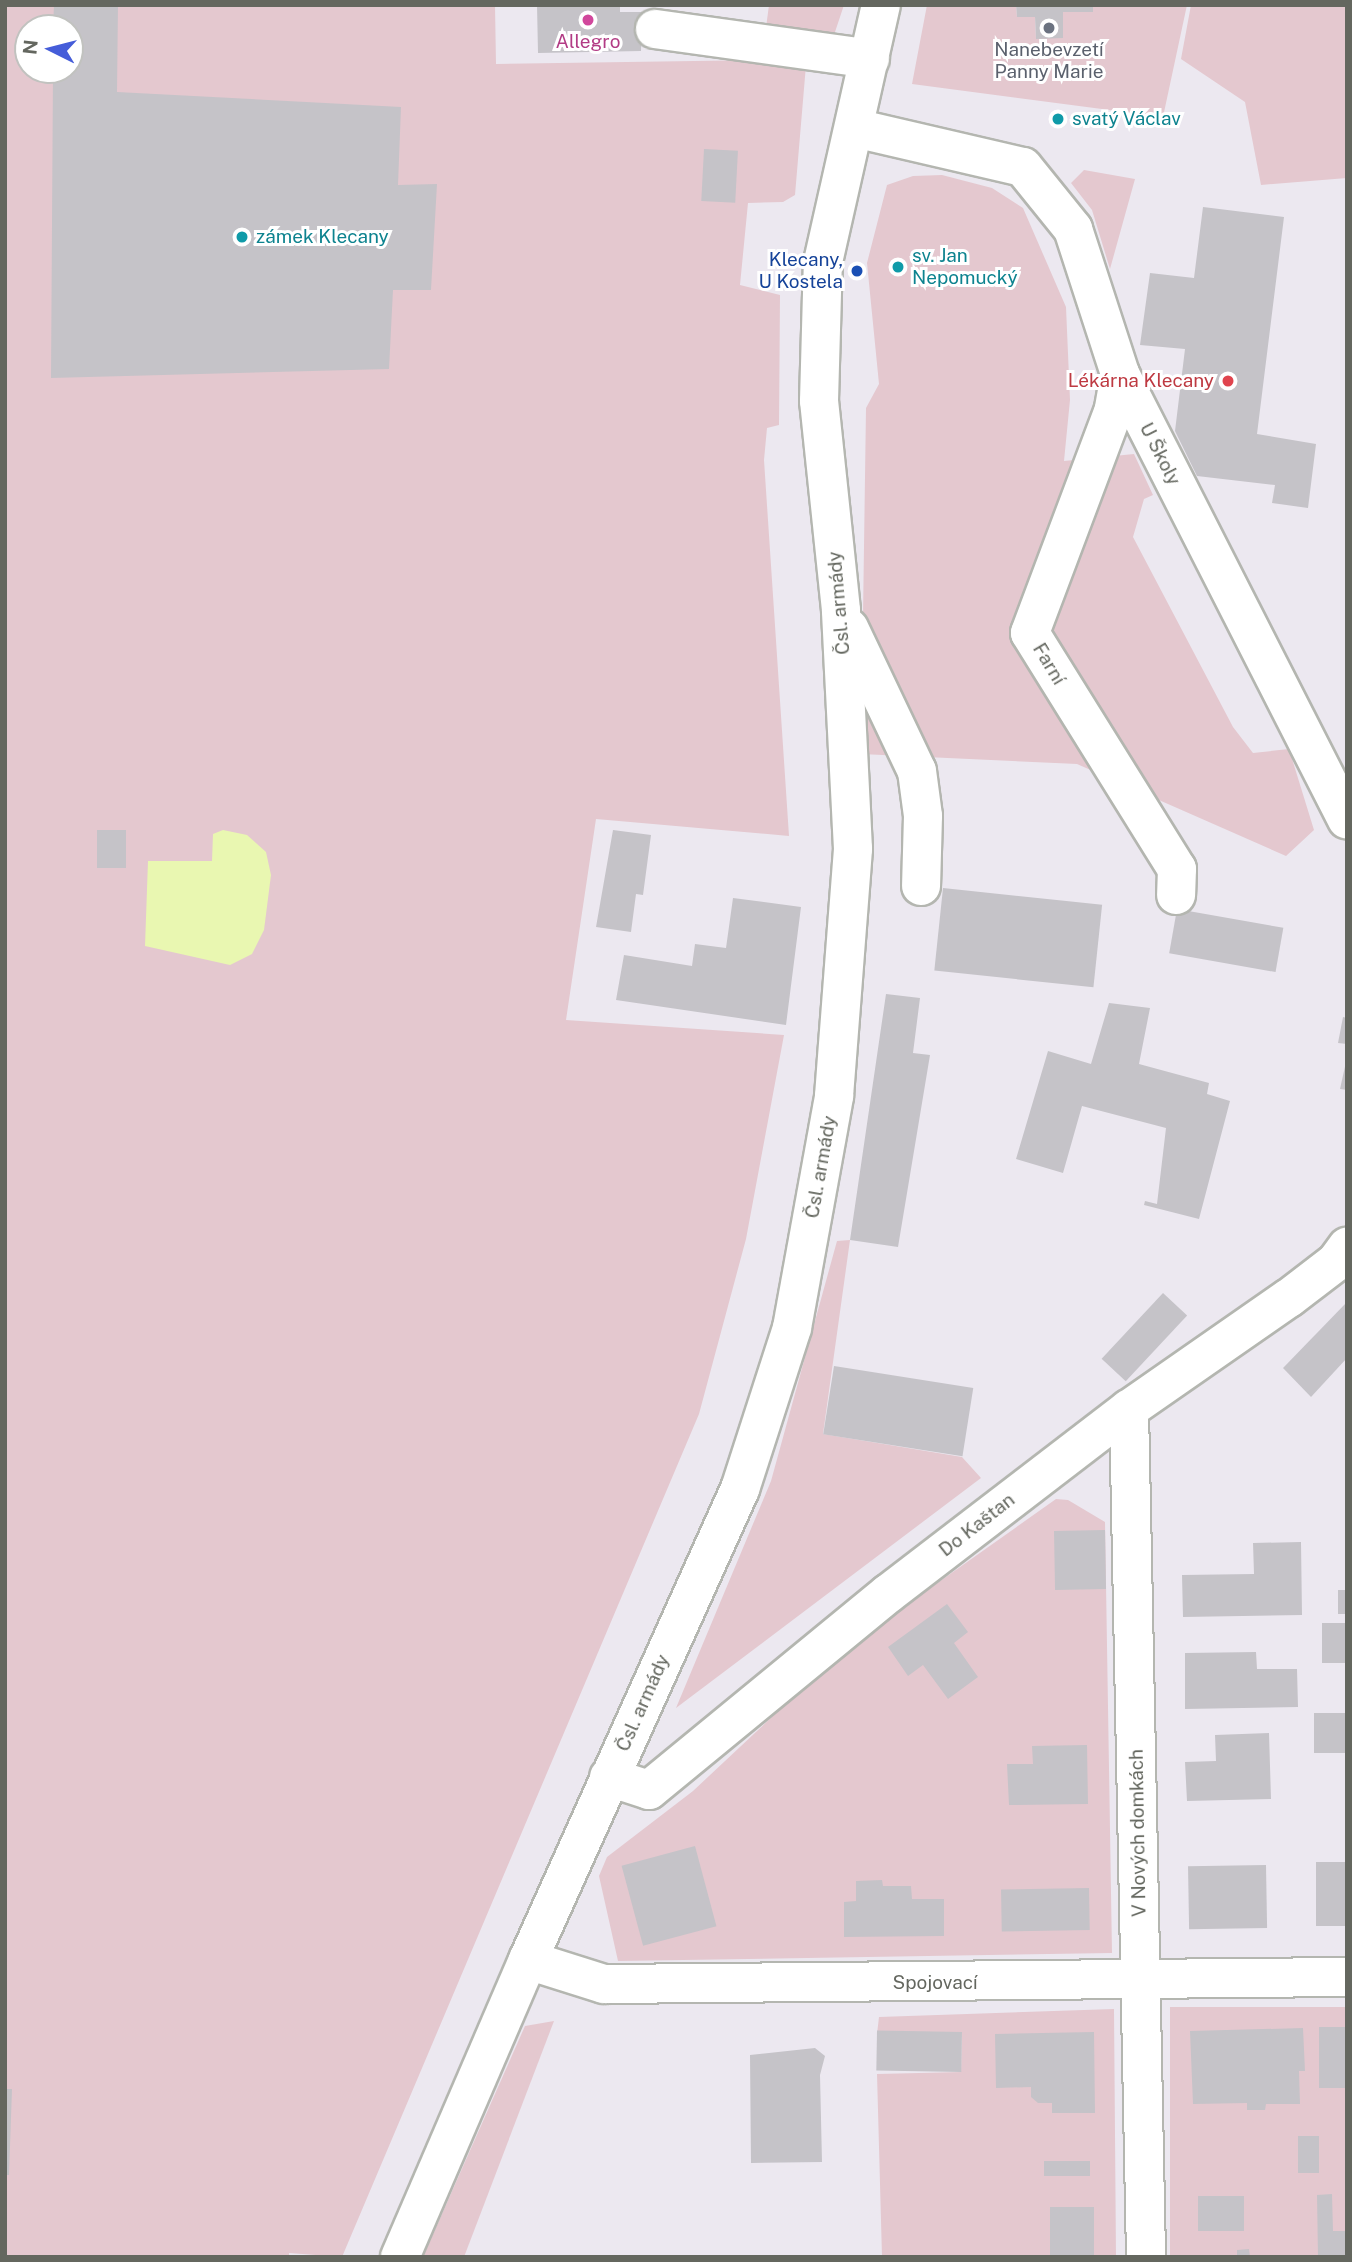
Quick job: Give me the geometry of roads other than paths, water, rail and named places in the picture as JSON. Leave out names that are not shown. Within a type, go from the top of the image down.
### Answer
[{"type":"street","name":"Čsl. armády","points":[[400,2257],[527,1960],[740,1489],[792,1328],[834,1096],[853,849],[841,610],[818,370],[823,262],[881,5]]},
{"type":"street","points":[[655,29],[870,60]]},
{"type":"street","name":"U Školy","points":[[855,128],[1028,171],[1073,229],[1120,374],[1347,819]]},
{"type":"street","name":"Farní","points":[[1120,374],[1113,412],[1030,633],[1177,869],[1176,895]]},
{"type":"street","points":[[841,610],[917,771],[923,816],[921,886]]},
{"type":"street","name":"Do Kaštan","points":[[609,1777],[649,1790],[889,1593],[1129,1409],[1289,1298],[1336,1262],[1347,1247]]},
{"type":"street","name":"V Nových domkách","points":[[1129,1409],[1146,2257]]},
{"type":"street","name":"Spojovací","points":[[527,1960],[604,1984],[1140,1982],[1347,1977]]},
{"type":"place","name":"Allegro","points":[[588,20]]},
{"type":"place","name":"Nanebevzetí Panny Marie","points":[[1049,28]]},
{"type":"place","name":"svatý Václav","points":[[1058,119]]},
{"type":"place","name":"zámek Klecany","points":[[242,237]]},
{"type":"place","name":"sv. Jan Nepomucký","points":[[898,267]]},
{"type":"place","name":"Klecany, U Kostela","points":[[857,271]]},
{"type":"place","name":"Lékárna Klecany","points":[[1228,381]]}]
